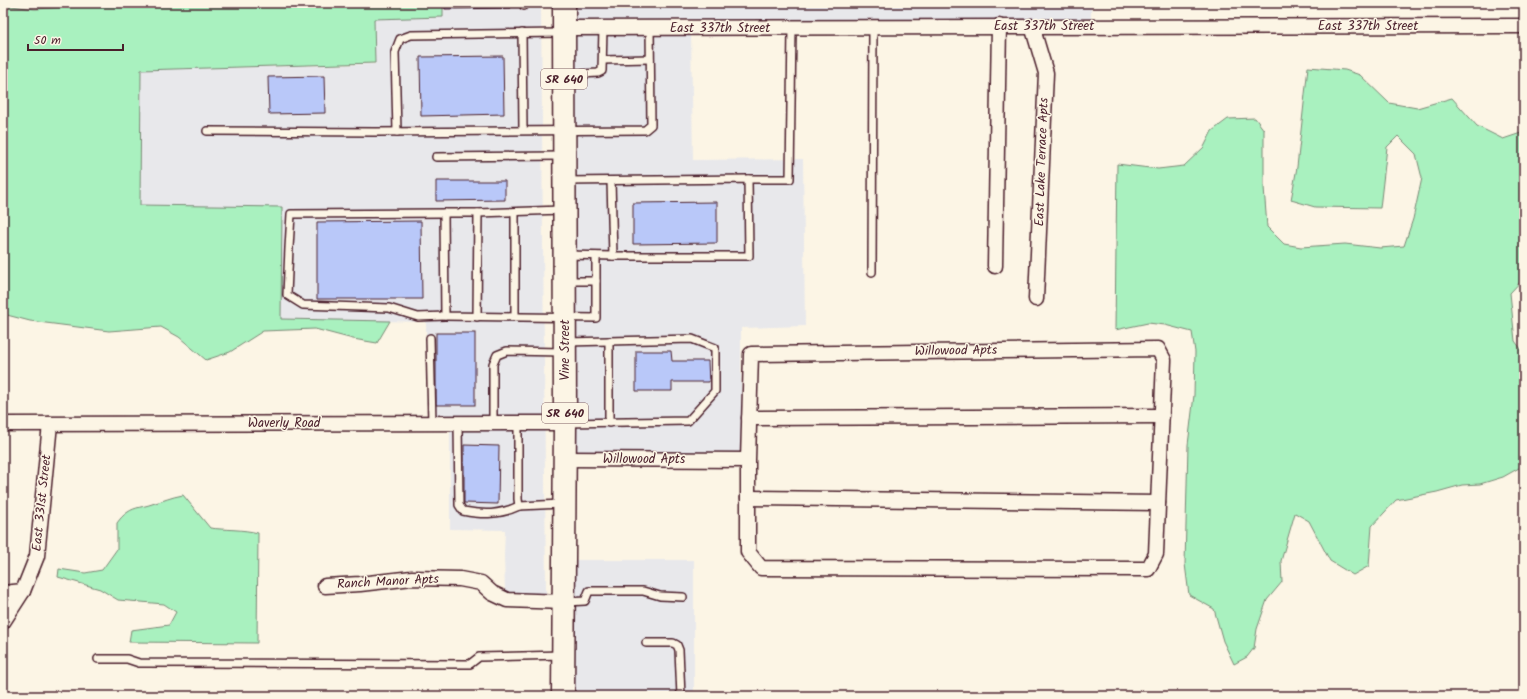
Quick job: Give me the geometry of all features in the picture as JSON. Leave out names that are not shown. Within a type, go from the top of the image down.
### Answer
[{"type":"main road","name":"Vine Street","points":[[563,696],[565,504],[564,3]]},
{"type":"street","points":[[995,266],[999,26]]},
{"type":"street","name":"East Lake Terrace Apts","points":[[1032,26],[1046,73],[1036,299]]},
{"type":"street","name":"East 337th Street","points":[[564,31],[603,28],[1524,26]]},
{"type":"street","name":"Willowood Apts","points":[[1158,349],[1164,360],[1156,554],[1148,569],[761,568],[748,552],[749,418],[751,354],[1158,349]]},
{"type":"street","points":[[749,418],[1162,416]]},
{"type":"street","name":"Waverly Road","points":[[3,424],[565,422]]},
{"type":"street","name":"East 331st Street","points":[[3,622],[23,591],[37,556],[50,424]]},
{"type":"street","name":"Willowood Apts","points":[[565,459],[748,460]]},
{"type":"street","points":[[748,498],[1158,503]]},
{"type":"street","name":"Ranch Manor Apts","points":[[325,586],[360,584],[412,578],[460,579],[481,583],[492,593],[507,600],[564,602]]},
{"type":"street","points":[[3,593],[23,591]]},
{"type":"lane","points":[[872,272],[873,27]]},
{"type":"lane","points":[[564,75],[598,73],[602,71],[603,28]]},
{"type":"lane","points":[[207,131],[397,132],[645,130],[651,125],[650,28]]},
{"type":"lane","points":[[564,182],[790,179],[792,28]]},
{"type":"lane","points":[[397,132],[395,52],[400,40],[411,35],[564,31]]},
{"type":"lane","points":[[522,33],[523,130]]},
{"type":"lane","points":[[603,60],[650,59]]},
{"type":"lane","points":[[436,157],[564,156]]},
{"type":"lane","points":[[565,254],[596,256],[749,256],[748,179]]},
{"type":"lane","points":[[611,181],[613,256]]},
{"type":"lane","points":[[564,210],[478,213],[292,214],[288,248],[287,295],[302,305],[390,308],[418,317],[596,318],[596,256]]},
{"type":"lane","points":[[515,212],[515,317]]},
{"type":"lane","points":[[444,213],[445,316]]},
{"type":"lane","points":[[477,317],[478,213]]},
{"type":"lane","points":[[565,281],[596,281]]},
{"type":"lane","points":[[430,338],[432,423]]},
{"type":"lane","points":[[493,423],[493,364],[497,355],[507,351],[565,347],[608,341],[692,339],[715,348],[715,391],[688,421],[608,423],[565,422]]},
{"type":"lane","points":[[608,341],[608,423]]},
{"type":"lane","points":[[458,423],[459,505],[463,511],[479,514],[506,512],[519,506],[565,504]]},
{"type":"lane","points":[[518,423],[519,506]]},
{"type":"lane","points":[[564,602],[585,601],[589,591],[643,591],[660,596],[683,597]]},
{"type":"lane","points":[[646,643],[673,643],[678,645],[680,696]]},
{"type":"lane","points":[[98,659],[127,659],[139,663],[470,664],[479,657],[564,655]]},
{"type":"shaded area","points":[[443,3],[541,3],[546,593],[505,593],[505,530],[450,529],[450,415],[427,415],[426,322],[281,319],[140,205],[141,70],[375,64],[374,19],[443,17]]},
{"type":"shaded area","points":[[568,3],[1091,3],[1091,23],[567,26]]},
{"type":"shaded area","points":[[567,32],[691,32],[693,160],[803,159],[805,326],[741,328],[741,455],[569,455]]},
{"type":"shaded area","points":[[567,560],[694,560],[694,696],[567,696]]},
{"type":"green space","points":[[105,3],[443,3],[443,17],[374,19],[375,63],[141,70],[140,205],[282,207],[281,319],[390,321],[377,343],[353,339],[315,329],[263,331],[230,352],[206,360],[179,337],[161,327],[109,331],[30,321],[3,314],[3,5],[35,9]]},
{"type":"green space","points":[[1308,67],[1345,70],[1360,75],[1389,103],[1417,108],[1452,98],[1477,126],[1503,139],[1524,132],[1524,278],[1510,293],[1515,341],[1524,353],[1524,468],[1519,468],[1503,477],[1480,484],[1462,485],[1437,492],[1396,500],[1372,526],[1369,566],[1353,575],[1330,561],[1309,521],[1295,513],[1281,561],[1282,582],[1267,600],[1257,629],[1254,648],[1247,657],[1234,664],[1223,641],[1214,609],[1189,595],[1185,564],[1188,445],[1194,395],[1195,352],[1192,332],[1165,325],[1148,323],[1115,330],[1117,164],[1158,169],[1184,166],[1204,147],[1212,131],[1228,119],[1255,118],[1264,130],[1264,187],[1267,227],[1284,244],[1301,247],[1345,244],[1380,248],[1404,246],[1413,219],[1422,178],[1416,154],[1398,136],[1387,147],[1380,208],[1315,207],[1291,200],[1297,167]]},
{"type":"green space","points":[[183,495],[210,528],[258,533],[257,643],[129,642],[131,630],[169,625],[176,612],[164,604],[118,600],[100,589],[58,577],[59,569],[85,573],[102,570],[117,549],[117,523],[123,516],[134,509]]},
{"type":"building","points":[[445,3],[511,3],[511,8],[445,9]]},
{"type":"building","points":[[503,56],[504,114],[421,116],[420,57]]},
{"type":"building","points":[[324,76],[325,113],[269,114],[268,77]]},
{"type":"building","points":[[436,181],[505,181],[505,200],[436,201]]},
{"type":"building","points":[[717,202],[717,243],[633,244],[633,203]]},
{"type":"building","points":[[421,221],[422,299],[317,299],[317,222]]},
{"type":"building","points":[[436,333],[475,333],[475,405],[436,405]]},
{"type":"building","points":[[636,351],[671,351],[672,361],[708,361],[709,382],[672,382],[672,391],[636,391]]},
{"type":"building","points":[[464,445],[499,446],[498,504],[464,503]]}]
